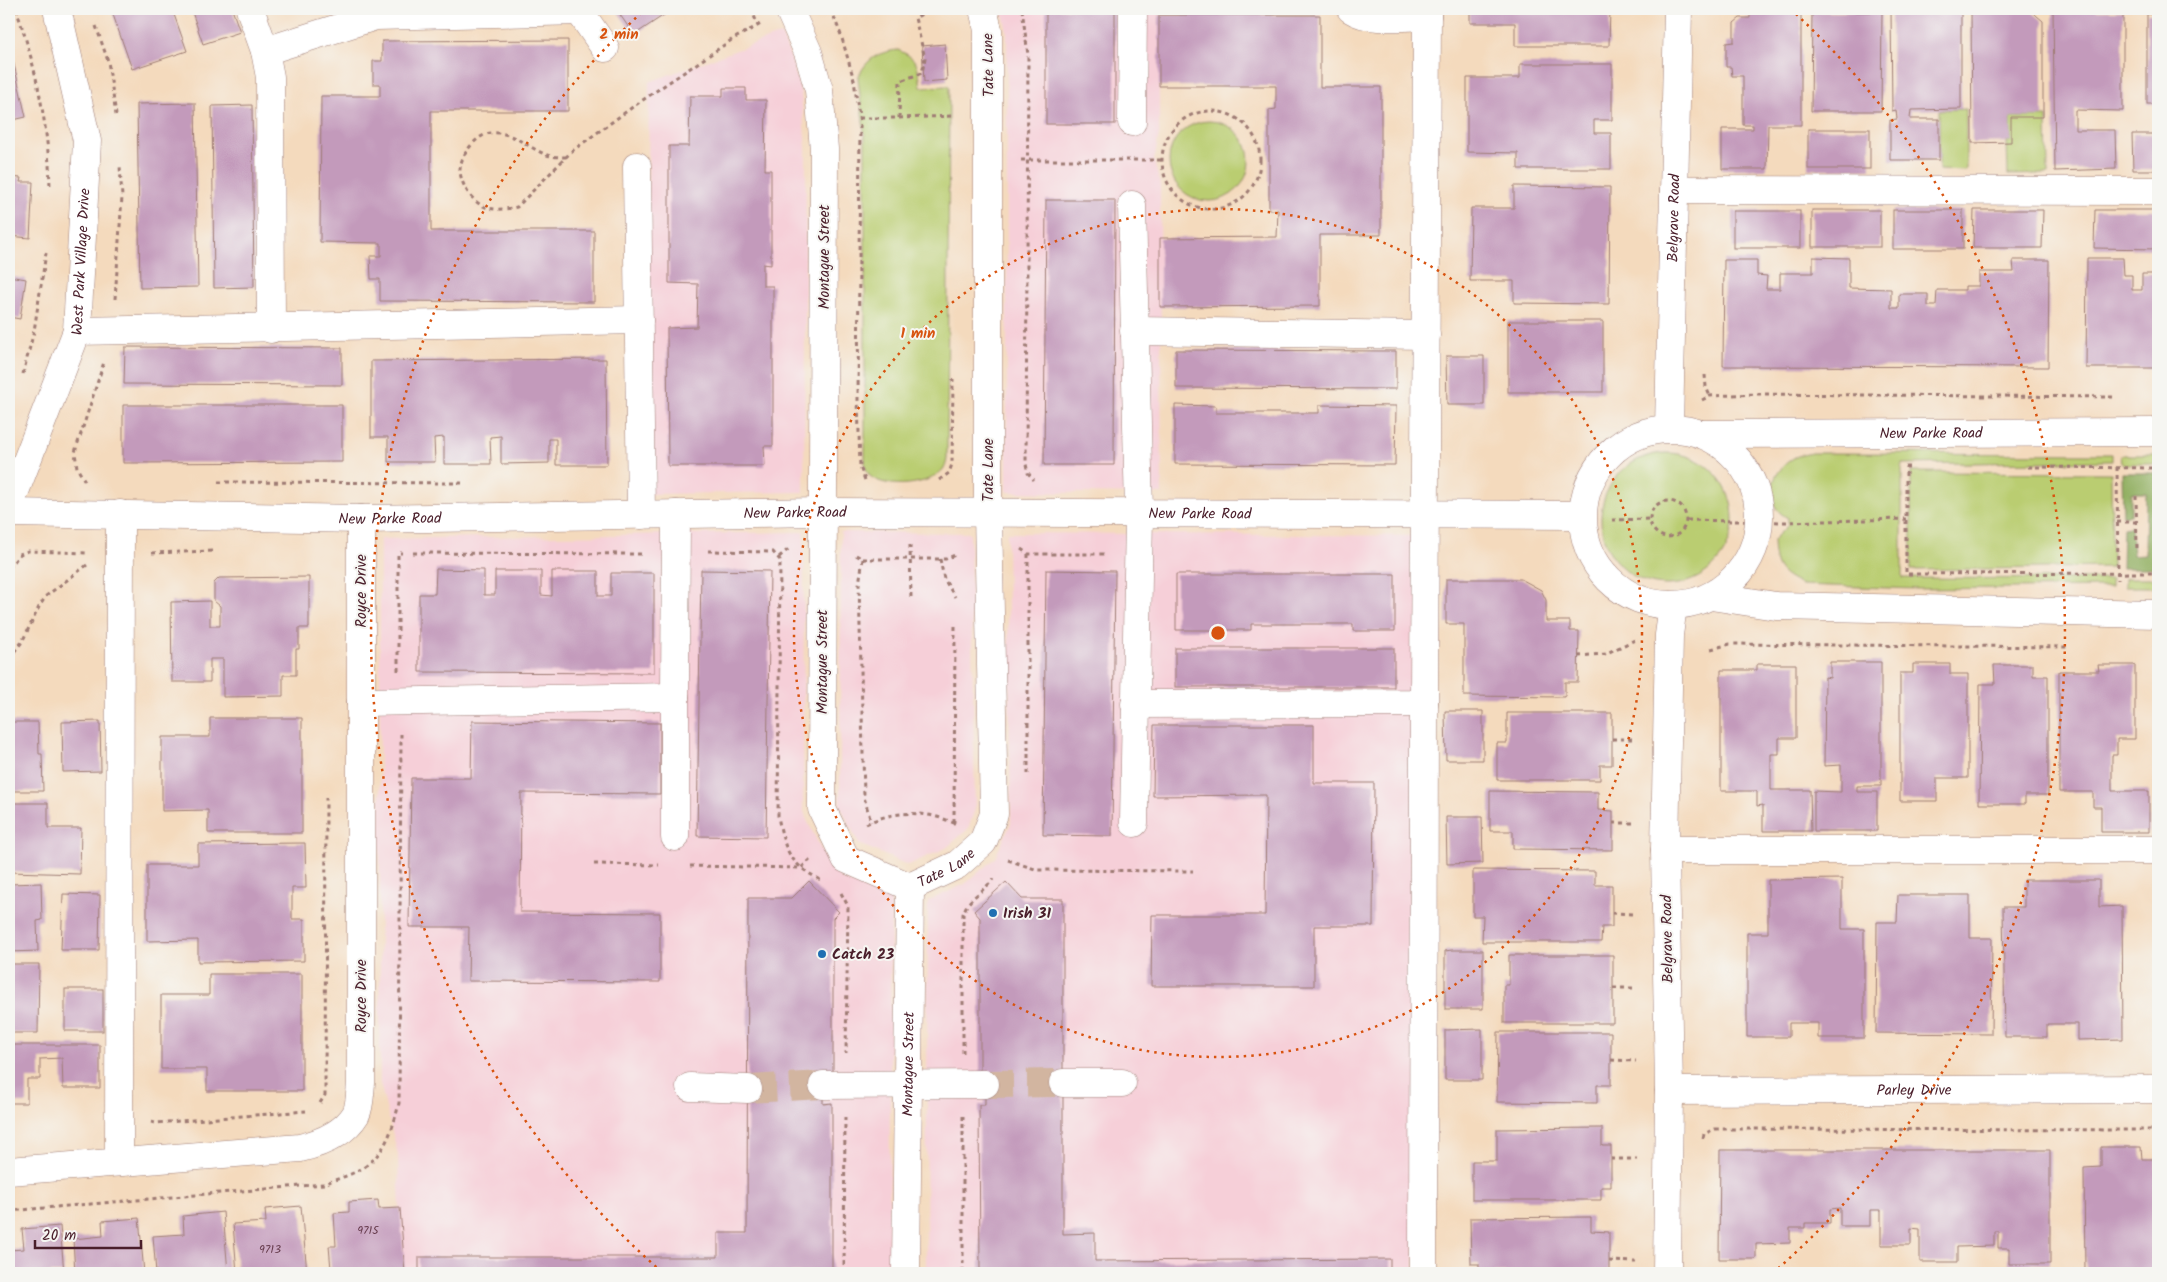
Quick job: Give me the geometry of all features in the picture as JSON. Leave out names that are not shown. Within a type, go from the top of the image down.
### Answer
[{"type":"street","name":"West Park Village Drive","points":[[9,507],[77,331],[88,141],[57,9]]},
{"type":"street","points":[[250,9],[265,51],[270,77],[272,329]]},
{"type":"street","name":"Tate Lane","points":[[910,887],[957,865],[983,842],[994,814],[988,513],[988,30],[984,9]]},
{"type":"street","points":[[1132,122],[1133,9]]},
{"type":"street","points":[[1350,9],[1380,17],[1427,12],[1423,1273]]},
{"type":"street","name":"Belgrave Road","points":[[1669,416],[1678,9]]},
{"type":"street","points":[[265,51],[376,16],[579,10],[605,48]]},
{"type":"street","name":"Montague Street","points":[[777,15],[808,52],[819,90],[824,149],[822,809],[846,859],[910,887],[906,1273]]},
{"type":"street","points":[[637,166],[641,515]]},
{"type":"street","points":[[1674,190],[2158,191]]},
{"type":"street","points":[[1132,205],[1139,513],[1134,823]]},
{"type":"street","points":[[77,331],[272,329],[638,320]]},
{"type":"street","points":[[1134,331],[1426,334]]},
{"type":"street","points":[[1669,416],[1686,429],[1702,434],[1728,448],[1746,470],[1757,497],[1759,526],[1751,554],[1735,578],[1711,596],[1693,603],[1673,606],[1645,602],[1619,589],[1598,569],[1586,544],[1582,515],[1586,489],[1599,465],[1618,446],[1669,416]]},
{"type":"street","name":"New Parke Road","points":[[1702,434],[2158,432]]},
{"type":"street","name":"New Parke Road","points":[[9,513],[361,519],[641,515],[676,514],[823,499],[988,513],[1424,516],[1582,515]]},
{"type":"street","points":[[119,1161],[109,558],[120,514]]},
{"type":"street","points":[[676,514],[676,837]]},
{"type":"street","name":"Royce Drive","points":[[9,1171],[300,1148],[325,1142],[356,1113],[361,1083],[361,519]]},
{"type":"street","points":[[1711,596],[1776,606],[2158,614]]},
{"type":"street","name":"Belgrave Road","points":[[1655,1267],[1669,1091],[1665,850],[1669,635],[1673,606]]},
{"type":"street","points":[[361,702],[675,697]]},
{"type":"street","points":[[1135,704],[1424,703]]},
{"type":"street","points":[[1665,850],[2158,850]]},
{"type":"street","points":[[1063,1083],[1122,1083]]},
{"type":"street","points":[[834,1085],[974,1084]]},
{"type":"street","points":[[690,1087],[748,1089]]},
{"type":"street","name":"Parley Drive","points":[[1669,1091],[2158,1089]]},
{"type":"path","points":[[16,9],[32,58],[38,88],[46,136],[50,195]]},
{"type":"path","points":[[751,9],[758,25]]},
{"type":"path","points":[[831,9],[842,35],[854,80],[859,118],[858,409],[860,467],[869,485]]},
{"type":"path","points":[[899,118],[900,81],[922,72],[925,58],[914,18],[931,9]]},
{"type":"path","points":[[941,9],[949,9],[950,16]]},
{"type":"path","points":[[1022,9],[1028,55],[1026,464],[1028,474],[1032,479],[1040,482]]},
{"type":"path","points":[[566,157],[548,155],[510,135],[490,133],[475,141],[463,158],[460,172],[469,194],[484,207],[505,209],[517,207],[526,200],[566,157],[634,106],[733,39],[777,15]]},
{"type":"path","points":[[94,18],[108,61],[117,121]]},
{"type":"path","points":[[954,107],[954,122]]},
{"type":"path","points":[[1213,111],[1226,113],[1237,118],[1247,127],[1255,138],[1260,162],[1257,176],[1251,188],[1242,198],[1223,206],[1203,208],[1190,204],[1178,196],[1170,186],[1164,173],[1162,160],[1164,147],[1169,135],[1177,125],[1188,117],[1200,112],[1213,111]]},
{"type":"path","points":[[859,118],[954,116]]},
{"type":"path","points":[[93,482],[84,481],[77,468],[74,452],[94,397],[106,355],[114,307],[122,197],[120,157]]},
{"type":"path","points":[[1028,159],[1162,160]]},
{"type":"path","points":[[22,381],[34,331],[47,248]]},
{"type":"path","points":[[934,484],[949,473],[952,464],[953,371]]},
{"type":"path","points":[[1669,416],[1710,396],[1756,394],[2120,397]]},
{"type":"path","points":[[2117,462],[2118,586]]},
{"type":"path","points":[[1916,468],[1906,468],[1906,574],[2158,573]]},
{"type":"path","points":[[2022,468],[2158,468]]},
{"type":"path","points":[[217,482],[285,480],[466,483]]},
{"type":"path","points":[[823,499],[866,481]]},
{"type":"path","points":[[2136,496],[2137,551]]},
{"type":"path","points":[[1669,501],[1680,505],[1684,509],[1687,520],[1682,532],[1671,538],[1658,536],[1650,519],[1654,508],[1658,504],[1669,501]]},
{"type":"path","points":[[1611,520],[1650,519]]},
{"type":"path","points":[[1687,520],[1786,522],[1906,519]]},
{"type":"path","points":[[2117,522],[2137,522]]},
{"type":"path","points":[[823,545],[863,559],[946,559],[957,554],[989,550],[1023,549],[1028,554],[1030,696],[1028,786]]},
{"type":"path","points":[[9,568],[20,554],[28,551],[84,552],[109,558],[156,552],[222,551]]},
{"type":"path","points":[[9,1211],[324,1184],[362,1169],[383,1148],[393,1129],[399,1103],[401,730],[398,701],[398,553],[649,554],[675,552],[774,552],[778,555],[781,567],[778,816],[783,843],[791,857],[801,868],[829,884]]},
{"type":"path","points":[[1028,554],[1138,554]]},
{"type":"path","points":[[9,658],[22,642],[38,607],[46,596],[109,558]]},
{"type":"path","points":[[863,559],[859,584],[864,797],[871,822]]},
{"type":"path","points":[[940,559],[944,579],[955,596],[955,606]]},
{"type":"path","points":[[954,823],[955,625]]},
{"type":"path","points":[[1712,649],[1730,644],[2071,647]]},
{"type":"path","points":[[1578,656],[1605,654],[1625,646]]},
{"type":"path","points":[[1612,739],[1638,739]]},
{"type":"path","points":[[119,1111],[155,1123],[307,1111],[315,1108],[322,1102],[325,1095],[326,795]]},
{"type":"path","points":[[1612,822],[1638,823]]},
{"type":"path","points":[[1002,867],[1012,852]]},
{"type":"path","points":[[963,1273],[974,1084],[963,914],[965,906],[996,874]]},
{"type":"path","points":[[834,888],[840,892],[848,906],[834,1085],[844,1273]]},
{"type":"path","points":[[1612,913],[1638,914]]},
{"type":"path","points":[[1613,988],[1638,988]]},
{"type":"path","points":[[1702,1140],[1704,1134],[1715,1129],[2158,1130]]},
{"type":"path","points":[[1609,1261],[1655,1267]]},
{"type":"shaded area","points":[[1002,9],[1159,9],[1159,135],[1154,160],[1160,185],[1162,494],[1007,492],[1007,32]]},
{"type":"shaded area","points":[[781,34],[791,58],[801,93],[806,148],[804,492],[645,494],[649,82]]},
{"type":"shaded area","points":[[804,532],[803,808],[830,868],[841,878],[891,900],[889,1273],[402,1273],[398,1155],[380,1083],[380,539]]},
{"type":"shaded area","points":[[841,532],[970,533],[975,809],[968,829],[946,848],[908,865],[859,844],[840,805]]},
{"type":"shaded area","points":[[1007,533],[1431,536],[1414,1273],[926,1273],[928,901],[965,884],[995,858],[1011,823]]},
{"type":"green space","points":[[898,50],[914,60],[921,87],[949,86],[947,460],[944,468],[930,479],[908,484],[887,483],[877,480],[870,476],[865,466],[865,139],[858,78],[869,61],[884,53]]},
{"type":"green space","points":[[1966,109],[1966,171],[1939,170],[1939,110]]},
{"type":"green space","points":[[2011,117],[2047,117],[2048,174],[2008,175],[2007,142],[2011,142]]},
{"type":"green space","points":[[1209,121],[1224,124],[1237,133],[1246,146],[1249,161],[1246,176],[1237,189],[1224,198],[1209,201],[1194,198],[1181,189],[1172,176],[1169,161],[1172,146],[1181,133],[1194,124]]},
{"type":"green space","points":[[1667,453],[1680,454],[1692,458],[1714,472],[1728,494],[1732,506],[1732,532],[1728,544],[1714,566],[1692,580],[1680,584],[1667,585],[1654,584],[1642,580],[1620,566],[1606,544],[1602,532],[1601,519],[1602,506],[1606,494],[1620,472],[1642,458],[1654,454]]},
{"type":"green space","points":[[1811,453],[2112,454],[2112,461],[1902,464],[1902,578],[2111,579],[2111,587],[1917,589],[1802,585],[1782,573],[1776,563],[1773,540],[1788,525],[1788,518],[1775,505],[1772,489],[1778,472],[1784,465],[1796,457]]},
{"type":"green space","points":[[2121,455],[2158,455],[2158,464],[2122,464]]},
{"type":"green space","points":[[1911,472],[2111,473],[2112,567],[1911,570]]},
{"type":"green space","points":[[2122,473],[2158,473],[2158,568],[2122,568],[2123,528],[2131,527],[2133,555],[2145,554],[2146,493],[2131,493],[2131,515],[2123,516]]},
{"type":"green space","points":[[2125,578],[2158,578],[2158,587],[2125,587]]},
{"type":"building","points":[[111,9],[172,9],[187,51],[132,69]]},
{"type":"building","points":[[191,9],[232,9],[240,32],[203,44]]},
{"type":"building","points":[[616,9],[673,9],[634,35]]},
{"type":"building","points":[[1046,9],[1115,9],[1115,124],[1046,124]]},
{"type":"building","points":[[1470,9],[1610,9],[1609,46],[1515,46],[1515,23],[1470,23]]},
{"type":"building","points":[[1750,9],[1801,11],[1801,125],[1768,125],[1767,169],[1722,169],[1722,129],[1753,129],[1753,125],[1743,125],[1743,76],[1732,76],[1731,67],[1726,67],[1726,43],[1734,42],[1734,23],[1740,18],[1750,18]]},
{"type":"building","points":[[1891,9],[1961,9],[1961,109],[1911,110],[1910,119],[1939,119],[1939,160],[1890,160],[1890,120],[1897,119],[1896,110],[1892,111]]},
{"type":"building","points":[[2053,9],[2123,11],[2123,111],[2075,110],[2075,130],[2115,130],[2116,169],[2055,171]]},
{"type":"building","points":[[1971,10],[2030,10],[2043,21],[2043,117],[2011,117],[2011,142],[1972,143]]},
{"type":"building","points":[[1812,12],[1882,12],[1881,111],[1811,111]]},
{"type":"building","points":[[2147,14],[2158,14],[2158,104],[2147,104]]},
{"type":"building","points":[[1159,15],[1320,15],[1320,87],[1381,87],[1381,235],[1320,235],[1320,306],[1160,307],[1160,238],[1277,237],[1278,210],[1269,210],[1269,110],[1276,109],[1276,86],[1159,86]]},
{"type":"building","points":[[568,40],[568,111],[431,111],[431,231],[594,231],[594,302],[380,301],[380,279],[371,279],[370,256],[381,256],[381,243],[320,242],[321,96],[380,96],[380,84],[373,84],[373,61],[382,61],[382,41]]},
{"type":"building","points":[[945,44],[947,80],[924,82],[922,46]]},
{"type":"building","points":[[13,60],[26,117],[9,121],[9,61]]},
{"type":"building","points":[[1520,64],[1612,64],[1612,120],[1594,120],[1594,133],[1611,133],[1611,169],[1518,169],[1518,153],[1467,152],[1467,78],[1520,78]]},
{"type":"building","points":[[723,88],[746,88],[746,100],[766,100],[765,170],[771,170],[771,265],[763,264],[763,286],[773,286],[773,446],[764,446],[765,466],[668,466],[667,328],[697,327],[698,284],[669,283],[669,146],[689,146],[690,96],[723,96]]},
{"type":"building","points":[[195,103],[198,287],[140,288],[137,104]]},
{"type":"building","points":[[252,105],[254,287],[214,288],[212,106]]},
{"type":"building","points":[[1808,129],[1870,129],[1870,169],[1808,169]]},
{"type":"building","points":[[2132,134],[2158,134],[2158,170],[2133,170]]},
{"type":"building","points":[[9,177],[21,178],[20,182],[33,182],[30,238],[9,236]]},
{"type":"building","points":[[1514,186],[1610,187],[1609,304],[1514,303],[1514,281],[1470,281],[1471,208],[1514,208]]},
{"type":"building","points":[[1046,200],[1115,200],[1114,465],[1044,465]]},
{"type":"building","points":[[1812,210],[1880,210],[1880,247],[1812,247]]},
{"type":"building","points":[[1893,210],[1963,210],[1963,249],[1893,249]]},
{"type":"building","points":[[1974,210],[2043,210],[2042,248],[1973,248]]},
{"type":"building","points":[[2095,210],[2158,210],[2158,249],[2094,248]]},
{"type":"building","points":[[1733,211],[1800,211],[1800,248],[1733,248]]},
{"type":"building","points":[[1813,257],[1849,258],[1849,288],[1891,289],[1891,308],[1899,308],[1899,294],[1928,294],[1928,306],[1936,306],[1937,290],[1965,290],[1965,286],[1979,286],[1979,272],[2014,272],[2013,260],[2049,260],[2048,367],[1723,366],[1724,260],[1757,260],[1757,275],[1767,276],[1766,289],[1780,289],[1780,273],[1813,273]]},
{"type":"building","points":[[2087,258],[2123,258],[2124,275],[2132,275],[2132,290],[2142,290],[2142,274],[2158,274],[2158,368],[2086,368]]},
{"type":"building","points":[[9,276],[26,279],[20,319],[9,317]]},
{"type":"building","points":[[1508,321],[1603,321],[1603,392],[1508,392]]},
{"type":"building","points":[[125,347],[342,348],[342,385],[124,384]]},
{"type":"building","points":[[1176,350],[1396,351],[1396,389],[1176,388]]},
{"type":"building","points":[[1446,356],[1484,356],[1484,405],[1447,405]]},
{"type":"building","points":[[606,359],[607,465],[556,465],[556,439],[549,439],[549,463],[501,464],[501,436],[490,437],[491,464],[444,464],[444,437],[434,438],[435,462],[388,462],[388,437],[371,437],[371,361]]},
{"type":"building","points":[[123,405],[342,405],[342,462],[123,463]]},
{"type":"building","points":[[1175,405],[1216,406],[1216,413],[1319,413],[1319,405],[1396,406],[1395,465],[1175,464]]},
{"type":"building","points":[[436,569],[484,570],[484,595],[495,595],[495,571],[541,571],[541,595],[552,596],[552,571],[598,571],[598,596],[611,596],[611,573],[654,573],[654,673],[419,672],[419,594],[435,594]]},
{"type":"building","points":[[701,570],[770,571],[766,837],[697,836]]},
{"type":"building","points":[[1046,570],[1115,571],[1112,836],[1043,835]]},
{"type":"building","points":[[1176,574],[1395,574],[1395,631],[1353,631],[1353,624],[1251,624],[1251,630],[1176,630]]},
{"type":"building","points":[[309,577],[309,628],[299,628],[299,649],[296,649],[296,675],[283,675],[283,696],[223,697],[223,659],[210,659],[210,682],[172,682],[171,602],[210,601],[210,626],[220,626],[220,606],[214,601],[214,583],[219,578]]},
{"type":"building","points":[[1446,579],[1521,579],[1541,590],[1546,600],[1546,621],[1570,621],[1570,631],[1579,631],[1578,682],[1565,682],[1565,697],[1464,696],[1464,624],[1446,624]]},
{"type":"building","points":[[1175,648],[1394,648],[1394,687],[1175,687]]},
{"type":"building","points":[[1830,662],[1881,662],[1881,786],[1857,786],[1857,792],[1877,792],[1877,831],[1814,831],[1814,791],[1841,792],[1841,765],[1824,766],[1825,677],[1830,678]]},
{"type":"building","points":[[1757,664],[1796,664],[1796,738],[1779,738],[1779,754],[1771,754],[1771,790],[1810,790],[1811,831],[1763,831],[1763,805],[1757,806],[1757,791],[1721,791],[1721,670],[1757,670]]},
{"type":"building","points":[[1913,664],[1950,664],[1950,674],[1968,674],[1968,778],[1937,778],[1937,801],[1900,801],[1900,673],[1913,673]]},
{"type":"building","points":[[1994,665],[2033,665],[2033,676],[2048,676],[2048,795],[2025,795],[2025,804],[1979,804],[1980,684],[1995,684]]},
{"type":"building","points":[[2098,665],[2135,665],[2135,739],[2117,739],[2117,755],[2112,755],[2112,791],[2149,791],[2149,832],[2101,832],[2101,807],[2093,807],[2093,792],[2059,792],[2059,671],[2099,671]]},
{"type":"building","points":[[1445,711],[1483,711],[1483,760],[1446,760]]},
{"type":"building","points":[[1507,713],[1612,713],[1612,765],[1600,765],[1600,780],[1497,780],[1497,743],[1507,743]]},
{"type":"building","points":[[210,718],[302,718],[302,833],[208,833],[208,810],[162,811],[162,737],[210,737]]},
{"type":"building","points":[[100,721],[101,771],[63,772],[62,722]]},
{"type":"building","points":[[472,721],[660,723],[660,794],[521,793],[520,912],[660,913],[660,982],[468,981],[469,927],[409,927],[411,778],[471,778]]},
{"type":"building","points":[[9,722],[38,722],[39,754],[42,754],[43,791],[9,791]]},
{"type":"building","points":[[1154,725],[1314,725],[1314,783],[1374,783],[1373,926],[1314,926],[1314,986],[1151,986],[1152,915],[1265,915],[1266,795],[1153,796]]},
{"type":"building","points":[[1490,791],[1598,792],[1598,810],[1613,811],[1613,850],[1513,849],[1513,831],[1490,831]]},
{"type":"building","points":[[9,803],[48,803],[48,828],[81,828],[80,874],[9,872]]},
{"type":"building","points":[[1446,817],[1482,817],[1483,863],[1447,864]]},
{"type":"building","points":[[305,843],[306,888],[292,888],[292,919],[304,919],[304,961],[198,962],[198,940],[147,941],[147,865],[198,865],[198,844]]},
{"type":"building","points":[[1473,870],[1595,871],[1595,885],[1612,885],[1612,927],[1602,927],[1601,942],[1482,942],[1483,916],[1473,916]]},
{"type":"building","points":[[1842,879],[1842,929],[1864,929],[1864,1038],[1818,1038],[1818,1023],[1789,1023],[1789,1037],[1747,1037],[1747,933],[1768,933],[1768,880]]},
{"type":"building","points":[[2024,880],[2099,880],[2099,907],[2122,906],[2123,1039],[2078,1040],[2078,1024],[2047,1024],[2047,1037],[2005,1037],[2003,907],[2024,907]]},
{"type":"building","points":[[809,881],[839,912],[833,918],[833,1077],[823,1085],[823,1104],[832,1103],[832,1273],[419,1273],[419,1257],[718,1257],[718,1233],[747,1233],[748,898],[792,898]]},
{"type":"building","points":[[1006,882],[1022,899],[1063,899],[1063,1234],[1095,1233],[1095,1261],[1390,1259],[1390,1273],[980,1273],[979,1105],[985,1105],[985,1084],[980,1079],[980,918],[974,911]]},
{"type":"building","points":[[41,883],[42,920],[37,921],[38,951],[9,952],[9,884]]},
{"type":"building","points":[[63,894],[100,895],[99,950],[61,950]]},
{"type":"building","points":[[1898,895],[1970,895],[1970,938],[1992,938],[1991,1034],[1876,1033],[1877,922],[1897,922]]},
{"type":"building","points":[[1483,950],[1483,1009],[1445,1009],[1445,951]]},
{"type":"building","points":[[1509,955],[1613,955],[1613,1023],[1504,1023],[1504,985],[1509,985]]},
{"type":"building","points":[[9,964],[39,964],[38,1033],[9,1033]]},
{"type":"building","points":[[209,974],[302,974],[302,1091],[207,1091],[207,1069],[161,1069],[161,995],[209,995]]},
{"type":"building","points":[[65,989],[103,989],[103,1031],[65,1031]]},
{"type":"building","points":[[1482,1029],[1482,1080],[1445,1080],[1445,1030]]},
{"type":"building","points":[[1498,1032],[1611,1032],[1611,1085],[1597,1085],[1597,1103],[1497,1102]]},
{"type":"building","points":[[9,1045],[100,1045],[100,1088],[63,1088],[62,1058],[40,1059],[40,1079],[27,1079],[27,1103],[9,1103]]},
{"type":"building","points":[[1602,1128],[1602,1146],[1611,1146],[1611,1187],[1601,1187],[1601,1200],[1472,1200],[1472,1161],[1497,1161],[1497,1129]]},
{"type":"building","points":[[2101,1147],[2141,1147],[2142,1159],[2156,1159],[2157,1273],[2085,1273],[2084,1168],[2101,1167]]},
{"type":"building","points":[[1720,1150],[2050,1150],[2050,1264],[2009,1264],[2009,1248],[1998,1248],[1998,1231],[1994,1231],[1994,1246],[1957,1247],[1957,1262],[1920,1262],[1920,1229],[1911,1228],[1911,1245],[1881,1245],[1881,1210],[1870,1210],[1870,1226],[1840,1226],[1840,1208],[1830,1209],[1830,1223],[1805,1223],[1805,1228],[1790,1228],[1790,1243],[1756,1244],[1756,1259],[1719,1259]]},
{"type":"building","points":[[378,1200],[379,1209],[400,1208],[405,1273],[337,1273],[337,1269],[331,1269],[329,1246],[336,1246],[334,1213],[349,1212],[349,1202]]},
{"type":"building","points":[[301,1206],[307,1273],[237,1273],[233,1224],[266,1222],[265,1209]]},
{"type":"building","points":[[223,1212],[228,1273],[156,1273],[153,1236],[184,1234],[183,1216]]},
{"type":"building","points":[[1591,1217],[1591,1231],[1609,1232],[1609,1272],[1479,1273],[1479,1264],[1471,1264],[1470,1218]]},
{"type":"building","points":[[139,1218],[144,1273],[75,1273],[73,1239],[103,1236],[102,1221]]},
{"type":"building","points":[[60,1226],[64,1273],[9,1273],[9,1250],[24,1249],[22,1229]]},
{"type":"tunnel","points":[[985,1084],[1063,1083]]},
{"type":"tunnel","points":[[748,1089],[823,1085]]},
{"type":"place","name":"Irish 31","points":[[993,913]]},
{"type":"place","name":"Catch 23","points":[[822,954]]}]
